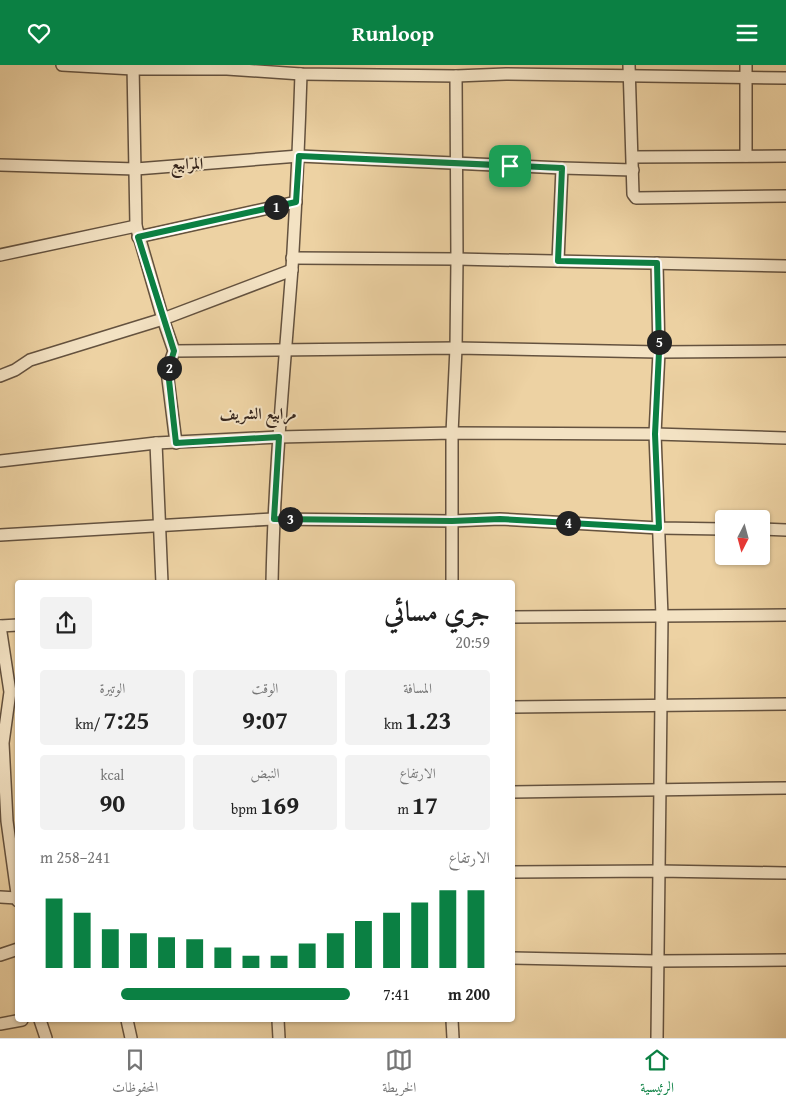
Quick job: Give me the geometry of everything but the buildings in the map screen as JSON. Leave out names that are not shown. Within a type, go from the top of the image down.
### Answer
[{"type":"street","points":[[62,65],[227,69],[301,74],[348,70],[456,76],[506,70],[630,71],[746,78],[786,78]]},
{"type":"street","points":[[746,65],[746,156]]},
{"type":"street","points":[[133,67],[137,232],[174,351],[168,371],[176,443]]},
{"type":"street","points":[[630,71],[633,194],[636,198],[786,196]]},
{"type":"street","points":[[272,580],[279,437],[299,156],[301,74]]},
{"type":"street","points":[[452,580],[452,433],[458,259],[456,76]]},
{"type":"street","points":[[0,165],[136,169],[299,156],[633,170]]},
{"type":"street","points":[[633,157],[786,156]]},
{"type":"street","points":[[558,261],[562,168]]},
{"type":"street","points":[[0,255],[137,232],[296,202]]},
{"type":"street","points":[[0,376],[15,370],[30,360],[163,319],[292,264],[458,259],[786,266]]},
{"type":"street","points":[[657,263],[659,352],[655,434],[662,616],[657,1038]]},
{"type":"street","points":[[174,351],[456,348],[659,352],[786,351]]},
{"type":"street","points":[[0,461],[156,443],[279,437],[452,433],[655,434],[786,438]]},
{"type":"street","points":[[156,443],[162,580]]},
{"type":"street","points":[[0,535],[274,519],[452,521],[500,519],[659,528],[715,529]]},
{"type":"street","points":[[770,529],[786,530]]},
{"type":"street","points":[[515,617],[786,615]]},
{"type":"street","points":[[15,625],[0,626],[9,692],[2,744],[12,821],[15,868]]},
{"type":"street","points":[[515,707],[786,704]]},
{"type":"street","points":[[515,792],[786,789]]},
{"type":"street","points":[[515,872],[658,871],[786,873]]},
{"type":"street","points":[[0,897],[15,900]]},
{"type":"street","points":[[0,955],[15,950]]},
{"type":"street","points":[[515,958],[658,961],[786,960]]},
{"type":"street","points":[[0,1024],[15,1021]]},
{"type":"street","points":[[41,1022],[46,1038]]},
{"type":"street","points":[[127,1022],[131,1038]]},
{"type":"street","points":[[278,1022],[279,1038]]},
{"type":"street","points":[[452,1022],[453,1038]]},
{"type":"district","name":"المرابيع","points":[[187,163]]},
{"type":"district","name":"مرابيع الشريف","points":[[258,413]]},
{"type":"route","points":[[299,156],[510,166],[562,168],[558,261],[657,263],[659,352],[655,434],[659,528],[500,519],[452,521],[274,519],[279,437],[176,443],[168,371],[174,351],[138,237],[296,202],[299,156]]}]
